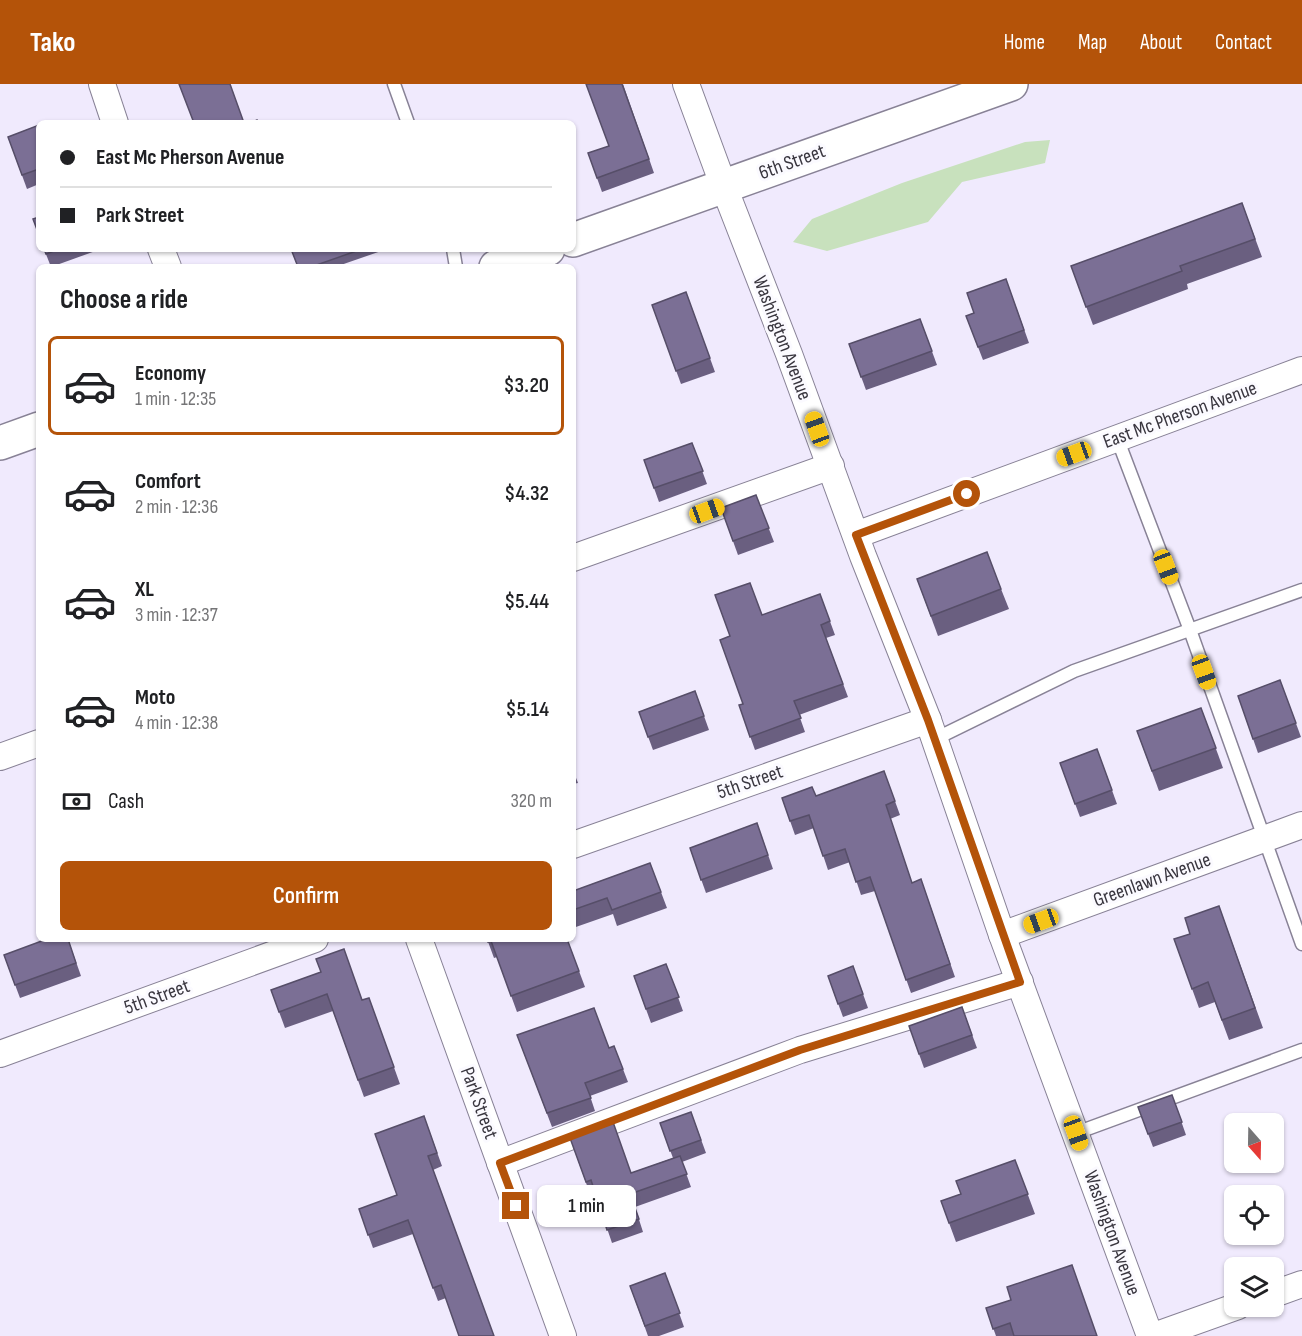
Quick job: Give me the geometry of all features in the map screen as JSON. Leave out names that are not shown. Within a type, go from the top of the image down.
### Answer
[{"type":"street","points":[[102,84],[114,120]]},
{"type":"street","name":"Washington Avenue","points":[[686,84],[931,730],[1002,935],[1152,1336]]},
{"type":"street","name":"6th Street","points":[[576,239],[1011,84]]},
{"type":"street","points":[[505,264],[539,252]]},
{"type":"street","name":"East Mc Pherson Avenue","points":[[856,535],[1302,370]]},
{"type":"street","points":[[0,443],[36,430]]},
{"type":"street","points":[[576,557],[831,466]]},
{"type":"street","name":"5th Street","points":[[576,844],[931,730]]},
{"type":"street","points":[[0,757],[36,744]]},
{"type":"street","name":"Greenlawn Avenue","points":[[1002,935],[1302,825]]},
{"type":"street","name":"5th Street","points":[[0,1054],[307,942]]},
{"type":"street","name":"Park Street","points":[[419,942],[563,1336]]},
{"type":"street","points":[[500,1163],[800,1050],[1020,982]]},
{"type":"street","points":[[1284,1290],[1302,1284]]},
{"type":"street","points":[[1152,1336],[1224,1311]]},
{"type":"lane","points":[[394,84],[407,120]]},
{"type":"lane","points":[[1117,438],[1190,630],[1302,944]]},
{"type":"lane","points":[[931,730],[1074,670],[1302,590]]},
{"type":"lane","points":[[1076,1133],[1302,1050]]},
{"type":"green space","points":[[1050,140],[1045,163],[962,182],[928,222],[827,251],[793,242],[812,219],[902,183],[1025,142]]},
{"type":"building","points":[[179,84],[230,84],[243,120],[193,120]]},
{"type":"building","points":[[586,84],[622,84],[649,159],[597,178],[588,153],[609,146]]},
{"type":"building","points":[[36,126],[36,170],[22,175],[8,137]]},
{"type":"building","points":[[1242,203],[1255,239],[1180,266],[1182,271],[1086,307],[1071,266]]},
{"type":"building","points":[[292,252],[354,252],[320,264],[297,264]]},
{"type":"building","points":[[1006,279],[1024,330],[978,347],[966,316],[974,313],[967,293]]},
{"type":"building","points":[[686,292],[710,358],[676,371],[652,305]]},
{"type":"building","points":[[920,319],[932,351],[861,377],[849,344]]},
{"type":"building","points":[[692,443],[703,471],[654,488],[644,460]]},
{"type":"building","points":[[756,495],[769,528],[733,541],[721,508]]},
{"type":"building","points":[[987,552],[1001,589],[931,616],[917,579]]},
{"type":"building","points":[[750,583],[762,615],[820,594],[830,621],[821,625],[843,684],[794,701],[801,718],[750,737],[739,705],[743,704],[720,640],[730,636],[715,595]]},
{"type":"building","points":[[1280,680],[1296,723],[1253,739],[1238,696]]},
{"type":"building","points":[[695,691],[704,716],[648,737],[639,712]]},
{"type":"building","points":[[1201,708],[1216,748],[1152,771],[1137,731]]},
{"type":"building","points":[[1097,749],[1112,790],[1075,804],[1060,763]]},
{"type":"building","points":[[884,771],[895,801],[886,805],[912,883],[921,879],[950,964],[906,980],[870,877],[856,882],[845,849],[823,856],[809,815],[790,821],[782,798],[812,787],[816,796]]},
{"type":"building","points":[[757,823],[768,855],[701,880],[690,848]]},
{"type":"building","points":[[650,863],[661,892],[612,910],[607,898],[576,909],[576,890]]},
{"type":"building","points":[[1219,906],[1255,1008],[1222,1020],[1208,982],[1192,989],[1174,939],[1190,934],[1185,918]]},
{"type":"building","points":[[39,942],[69,942],[76,963],[15,985],[4,955]]},
{"type":"building","points":[[491,942],[568,942],[579,971],[511,996]]},
{"type":"building","points":[[344,949],[362,1000],[369,998],[394,1067],[358,1080],[327,994],[279,1012],[271,990],[321,972],[316,959]]},
{"type":"building","points":[[666,964],[679,997],[646,1009],[634,976]]},
{"type":"building","points":[[853,966],[863,994],[838,1004],[828,976]]},
{"type":"building","points":[[962,1007],[972,1035],[919,1054],[909,1026]]},
{"type":"building","points":[[594,1008],[609,1048],[614,1046],[623,1069],[585,1083],[591,1098],[547,1113],[517,1035]]},
{"type":"building","points":[[1172,1095],[1182,1122],[1148,1134],[1138,1107]]},
{"type":"building","points":[[691,1112],[701,1140],[670,1151],[660,1123]]},
{"type":"building","points":[[424,1116],[437,1153],[428,1156],[494,1336],[459,1336],[441,1285],[433,1288],[408,1220],[368,1235],[359,1209],[397,1195],[375,1134]]},
{"type":"building","points":[[613,1122],[631,1173],[680,1156],[687,1174],[630,1194],[639,1219],[607,1230],[591,1180],[586,1182],[570,1138]]},
{"type":"building","points":[[1015,1160],[1028,1194],[949,1223],[941,1201],[961,1194],[956,1181]]},
{"type":"building","points":[[1072,1265],[1097,1336],[1014,1336],[1010,1323],[993,1329],[986,1308],[1011,1300],[1007,1287]]},
{"type":"building","points":[[665,1273],[680,1313],[645,1326],[630,1286]]},
{"type":"route","points":[[516,1206],[500,1163],[800,1050],[1020,982],[928,720],[856,535],[967,494]]}]
